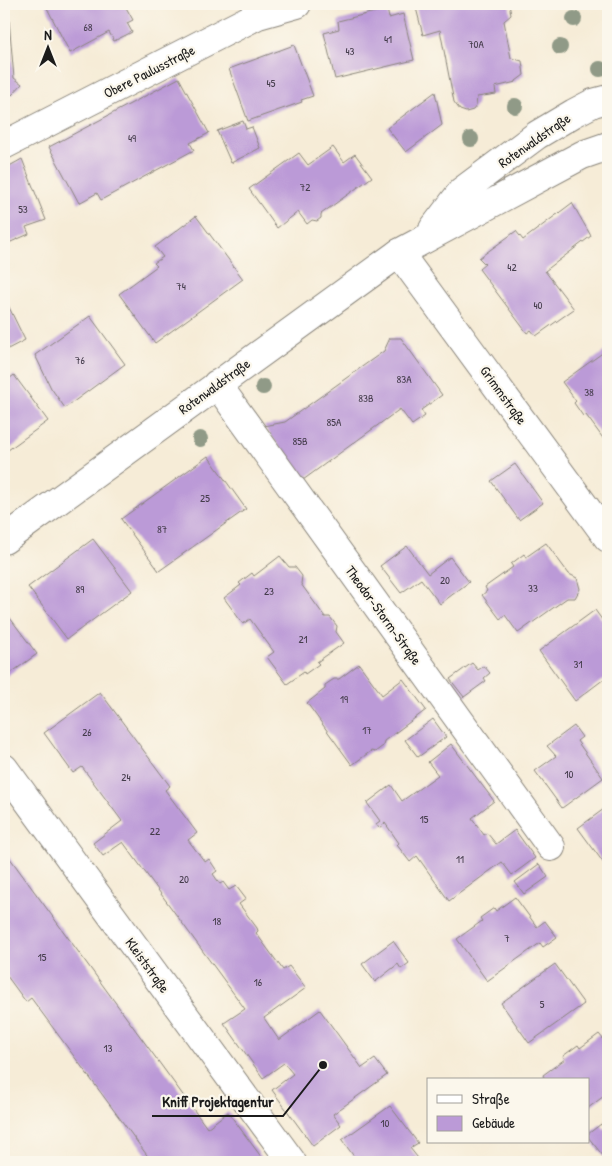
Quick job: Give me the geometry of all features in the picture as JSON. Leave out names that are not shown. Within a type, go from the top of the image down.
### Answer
[{"type":"street","name":"Obere Paulusstraße","points":[[4,146],[258,15],[297,4]]},
{"type":"street","name":"Rotenwaldstraße","points":[[427,236],[462,192],[537,135],[593,103],[608,99]]},
{"type":"street","name":"Rotenwaldstraße","points":[[4,540],[399,253],[427,236],[582,155],[608,146]]},
{"type":"street","name":"Grimmstraße","points":[[399,253],[608,538]]},
{"type":"street","name":"Theodor-Storm-Straße","points":[[217,384],[551,847]]},
{"type":"street","name":"Kleiststraße","points":[[4,768],[292,1162]]},
{"type":"building","points":[[45,4],[124,4],[133,20],[127,23],[132,32],[114,41],[109,32],[70,53]]},
{"type":"building","points":[[415,4],[509,4],[511,15],[504,21],[511,58],[522,61],[524,75],[516,82],[495,87],[496,94],[477,97],[476,106],[473,110],[466,112],[460,110],[454,102],[440,30],[423,35]]},
{"type":"building","points":[[387,9],[389,18],[403,14],[414,60],[335,79],[324,33],[339,29],[338,21]]},
{"type":"building","points":[[4,20],[9,20],[14,78],[22,84],[12,95],[4,88]]},
{"type":"building","points":[[294,45],[313,96],[301,100],[302,102],[248,121],[229,69]]},
{"type":"building","points":[[179,78],[209,133],[190,143],[194,150],[101,200],[97,193],[79,203],[49,147]]},
{"type":"building","points":[[435,92],[442,125],[406,152],[387,128]]},
{"type":"building","points":[[243,121],[246,129],[252,127],[260,148],[231,163],[217,131]]},
{"type":"building","points":[[333,147],[344,162],[355,154],[372,177],[321,214],[321,218],[317,221],[312,220],[307,224],[298,212],[277,228],[249,189],[299,153],[308,165]]},
{"type":"building","points":[[22,159],[46,220],[26,227],[29,234],[4,245],[4,169]]},
{"type":"building","points":[[572,203],[591,236],[545,271],[574,309],[536,336],[531,330],[527,333],[479,269],[485,264],[479,258],[516,231],[523,240]]},
{"type":"building","points":[[196,216],[243,279],[155,343],[119,294],[157,266],[154,263],[163,257],[155,247]]},
{"type":"building","points":[[4,297],[25,340],[4,351]]},
{"type":"building","points":[[90,316],[125,364],[65,408],[51,388],[35,355]]},
{"type":"building","points":[[390,338],[401,338],[442,395],[421,410],[425,416],[412,425],[400,409],[303,480],[264,426],[285,422],[384,351]]},
{"type":"building","points":[[608,349],[608,445],[586,415],[583,416],[574,403],[576,401],[562,382]]},
{"type":"building","points":[[14,375],[48,421],[4,453],[4,383]]},
{"type":"building","points":[[208,456],[246,509],[159,571],[121,519]]},
{"type":"building","points":[[515,464],[543,503],[519,520],[491,481]]},
{"type":"building","points":[[93,539],[132,591],[67,639],[28,587]]},
{"type":"building","points":[[546,543],[569,574],[577,578],[580,589],[575,598],[567,598],[518,633],[505,615],[500,619],[482,595],[487,591],[485,587],[513,567],[511,564],[524,554],[526,557]]},
{"type":"building","points":[[407,546],[428,574],[450,557],[469,582],[440,604],[421,579],[401,593],[380,566]]},
{"type":"building","points":[[280,556],[289,567],[295,567],[302,576],[301,584],[325,617],[330,617],[337,626],[336,632],[344,643],[317,662],[319,664],[287,684],[267,657],[274,652],[250,619],[243,624],[224,598],[241,585],[239,583],[252,573],[254,576]]},
{"type":"building","points":[[4,610],[37,654],[4,678]]},
{"type":"building","points":[[595,610],[608,628],[608,684],[604,679],[575,701],[539,651]]},
{"type":"building","points":[[472,663],[478,670],[484,666],[490,673],[484,678],[486,681],[464,697],[450,679]]},
{"type":"building","points":[[359,664],[382,695],[403,679],[426,710],[384,741],[383,746],[375,752],[371,751],[352,765],[307,703],[325,689],[325,685],[334,679],[339,679]]},
{"type":"building","points":[[100,692],[170,786],[165,790],[197,833],[188,840],[205,862],[209,859],[217,871],[213,874],[220,884],[223,882],[229,890],[236,886],[246,899],[239,904],[257,928],[258,931],[256,933],[283,970],[289,966],[306,988],[264,1018],[279,1040],[320,1010],[362,1068],[375,1059],[387,1075],[333,1114],[341,1125],[313,1146],[272,1090],[293,1074],[284,1063],[263,1078],[224,1023],[245,1009],[123,842],[103,856],[93,843],[122,821],[82,767],[73,773],[44,733]]},
{"type":"building","points":[[433,719],[446,737],[418,757],[405,740]]},
{"type":"building","points":[[574,726],[582,737],[577,741],[603,778],[562,808],[535,771],[556,756],[547,746]]},
{"type":"building","points":[[451,744],[494,801],[472,818],[484,835],[487,833],[496,844],[515,830],[535,858],[512,875],[502,862],[449,901],[417,856],[410,862],[397,845],[399,843],[385,823],[379,828],[376,824],[380,821],[367,803],[391,785],[402,801],[438,775],[428,762]]},
{"type":"building","points":[[608,806],[608,869],[578,828]]},
{"type":"building","points":[[4,850],[207,1128],[228,1112],[265,1162],[152,1162],[31,998],[26,1002],[4,972]]},
{"type":"building","points":[[539,864],[548,877],[524,894],[515,882]]},
{"type":"building","points":[[515,897],[537,927],[545,921],[557,937],[543,947],[540,943],[487,981],[457,939],[482,921],[480,918],[494,908],[496,911]]},
{"type":"building","points":[[393,941],[409,963],[401,969],[398,964],[375,982],[362,964]]},
{"type":"building","points":[[555,964],[584,1004],[529,1043],[501,1003]]},
{"type":"building","points":[[599,1034],[604,1040],[608,1036],[608,1093],[590,1106],[590,1078],[542,1078],[543,1075],[565,1059],[563,1056],[578,1045],[580,1048]]},
{"type":"building","points":[[390,1106],[418,1143],[410,1148],[421,1162],[358,1162],[342,1140]]},
{"type":"building","points":[[601,1124],[604,1129],[608,1126],[608,1162],[590,1140],[590,1132]]},
{"type":"place","name":"Kniff Projektagentur","points":[[323,1065]]}]
